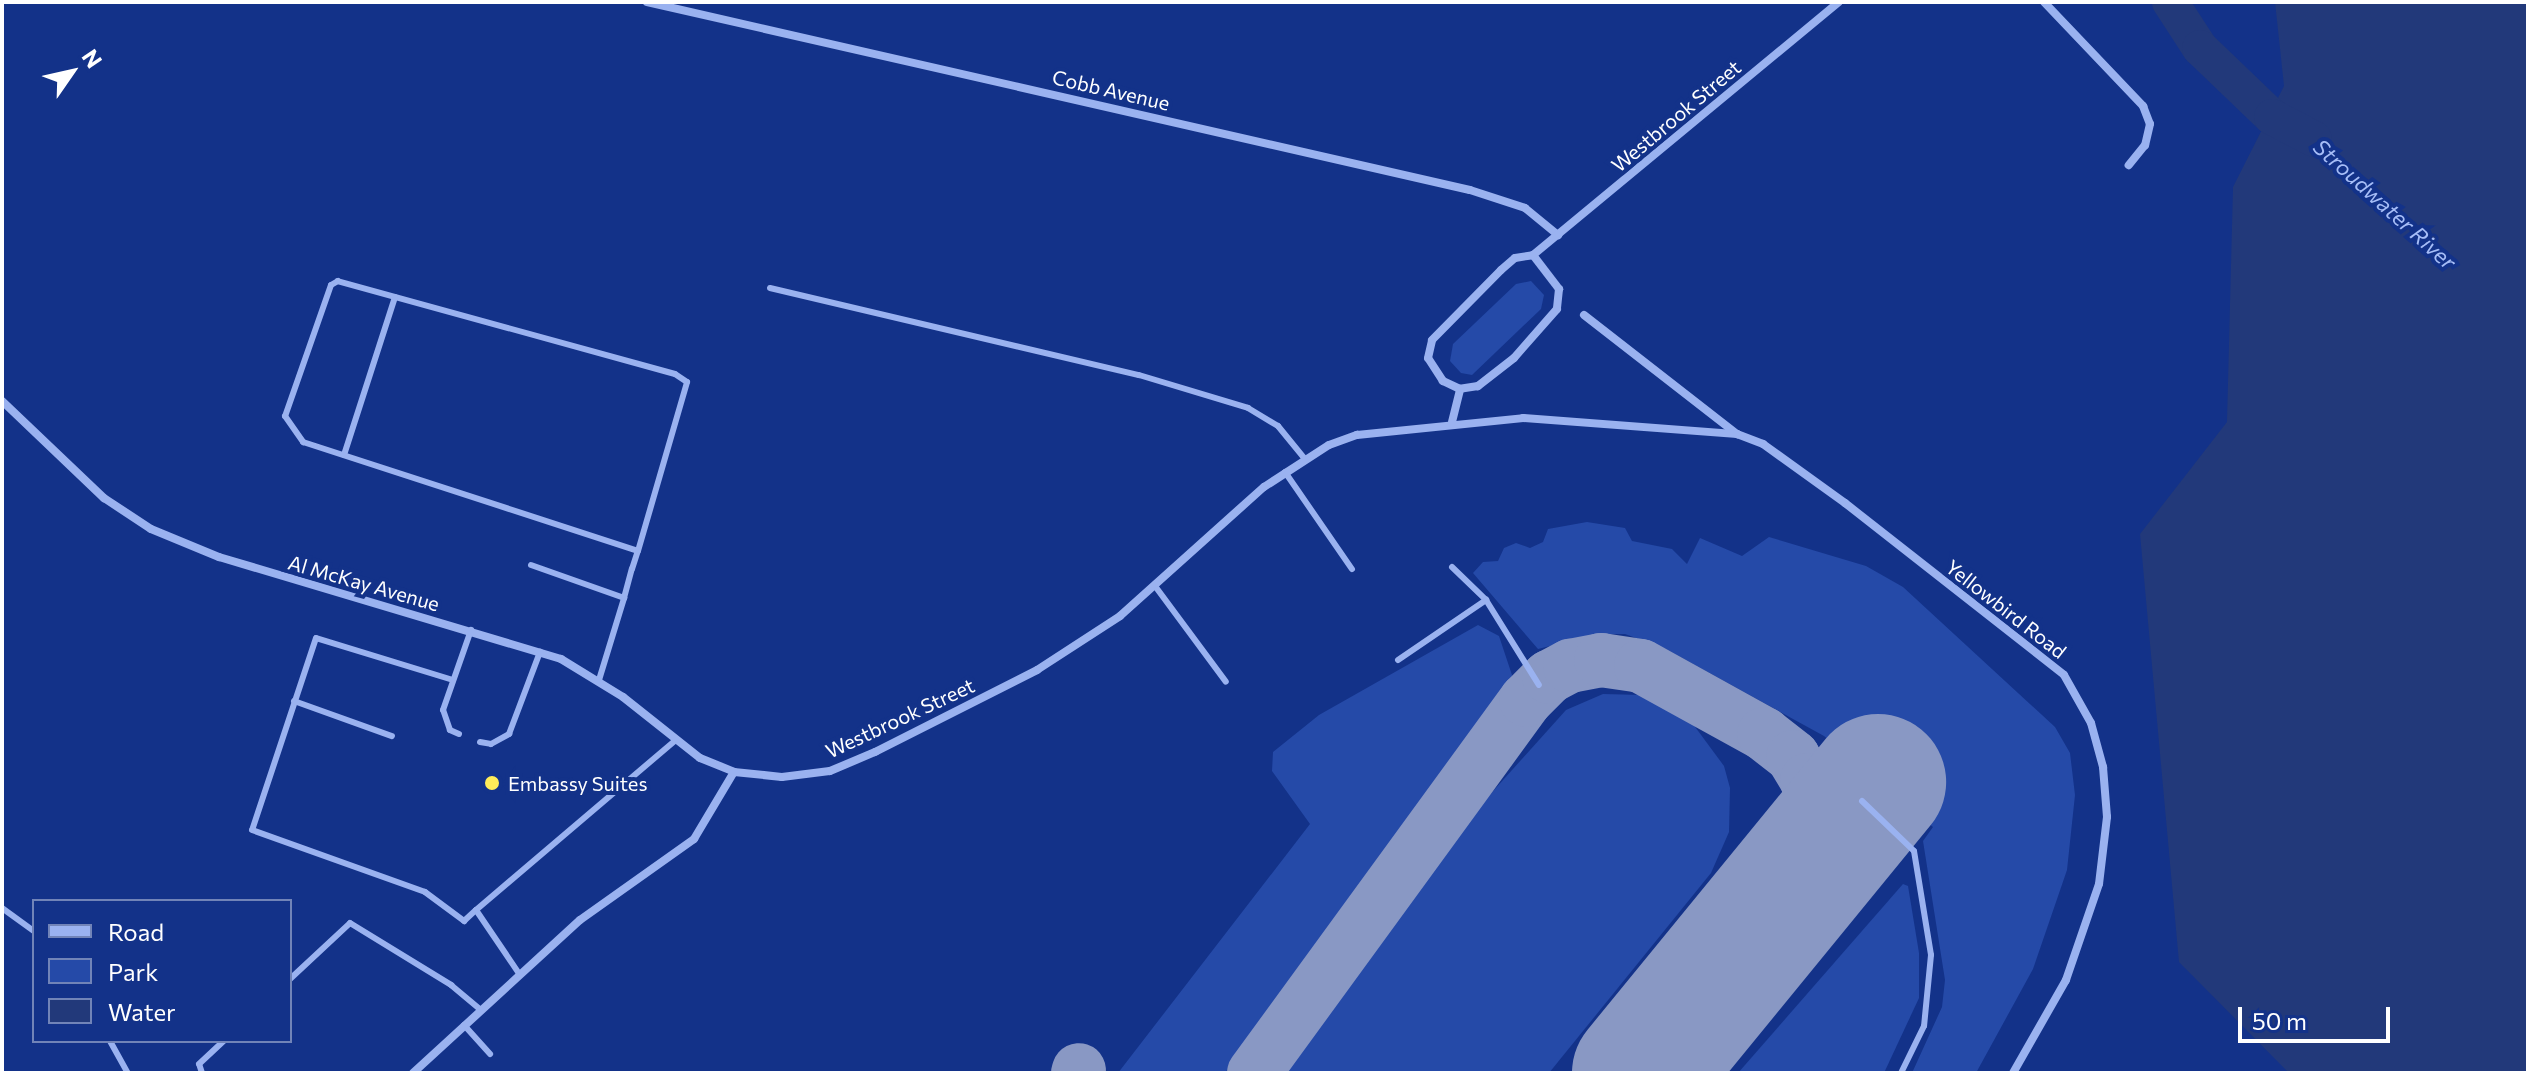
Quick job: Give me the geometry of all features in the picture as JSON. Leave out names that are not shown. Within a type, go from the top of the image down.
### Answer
[{"type":"street","name":"Cobb Avenue","points":[[647,2],[1470,190],[1525,208],[1558,235]]},
{"type":"street","name":"Westbrook Street","points":[[1460,389],[1432,370],[1428,358],[1432,340],[1515,258],[1533,255],[1839,2]]},
{"type":"street","points":[[2044,2],[2143,106],[2150,124],[2145,145],[2129,165]]},
{"type":"street","points":[[1452,422],[1460,389],[1494,375],[1557,309],[1559,289],[1533,255]]},
{"type":"street","name":"Yellowbird Road","points":[[1584,315],[1737,434]]},
{"type":"street","name":"Al McKay Avenue","points":[[2,401],[104,498],[151,529],[219,557],[540,652],[599,680],[676,740],[734,772]]},
{"type":"street","name":"Yellowbird Road","points":[[1439,423],[1523,418],[1737,434],[1763,444],[1845,503],[2064,675],[2091,723],[2103,767],[2107,817],[2099,884],[2066,980],[2013,1073]]},
{"type":"street","name":"Westbrook Street","points":[[734,772],[782,777],[830,771],[875,752],[1037,670],[1120,616],[1285,472],[1305,459],[1357,435],[1439,423]]},
{"type":"street","points":[[413,1073],[617,891],[694,839],[734,772]]},
{"type":"lane","points":[[599,680],[638,551],[687,382],[675,374],[338,281],[331,285],[285,416],[303,442],[638,551]]},
{"type":"lane","points":[[770,288],[1139,375],[1248,408],[1278,426],[1305,459]]},
{"type":"lane","points":[[344,455],[395,297]]},
{"type":"lane","points":[[1285,472],[1352,569]]},
{"type":"lane","points":[[531,565],[624,598]]},
{"type":"lane","points":[[1452,567],[1486,600],[1539,685]]},
{"type":"lane","points":[[1155,586],[1226,682]]},
{"type":"lane","points":[[1398,660],[1486,600]]},
{"type":"lane","points":[[459,734],[450,730],[443,710],[471,630]]},
{"type":"lane","points":[[453,680],[316,638],[252,830],[425,892],[464,921],[676,740]]},
{"type":"lane","points":[[480,742],[491,744],[509,734],[540,652]]},
{"type":"lane","points":[[294,701],[392,736]]},
{"type":"lane","points":[[1862,801],[1914,851],[1931,955],[1924,1026],[1901,1073]]},
{"type":"lane","points":[[2,908],[32,930]]},
{"type":"lane","points":[[476,910],[520,975]]},
{"type":"lane","points":[[292,977],[350,923],[451,985],[481,1010]]},
{"type":"lane","points":[[464,1025],[490,1054]]},
{"type":"lane","points":[[111,1043],[128,1073]]},
{"type":"lane","points":[[202,1073],[199,1064],[222,1043]]},
{"type":"green space","points":[[1531,281],[1544,295],[1541,309],[1472,375],[1461,373],[1450,361],[1453,344],[1516,284]]},
{"type":"green space","points":[[1587,522],[1625,528],[1632,541],[1672,549],[1687,564],[1700,538],[1742,556],[1769,537],[1866,566],[1903,587],[2055,727],[2070,753],[2075,795],[2067,870],[2033,969],[1976,1073],[1912,1073],[1942,1007],[1945,980],[1923,841],[1933,827],[1824,736],[1666,649],[1625,634],[1598,634],[1538,649],[1473,573],[1483,562],[1498,561],[1504,548],[1516,543],[1530,548],[1543,542],[1548,529]]},
{"type":"green space","points":[[1478,625],[1499,636],[1513,678],[1225,1073],[1118,1073],[1310,824],[1272,771],[1273,752],[1319,715]]},
{"type":"green space","points":[[1603,694],[1642,695],[1690,720],[1724,766],[1730,788],[1729,832],[1711,873],[1549,1073],[1282,1073],[1468,819],[1566,710]]},
{"type":"green space","points":[[1903,884],[1908,886],[1919,953],[1919,998],[1884,1073],[1738,1073]]},
{"type":"water","points":[[2275,2],[2528,2],[2528,1073],[2289,1073],[2179,962],[2140,534],[2227,422],[2233,187],[2284,86]]},
{"type":"waterway","name":"Stroudwater River","points":[[2170,2],[2200,48],[2272,117],[2314,139]]},
{"type":"taxiway","points":[[1254,1073],[1526,700],[1549,677],[1570,666],[1601,660],[1641,666],[1764,734],[1793,757],[1807,780],[1816,818],[1810,852],[1791,888]]},
{"type":"runway","points":[[1640,1073],[1878,782]]},
{"type":"place","name":"Embassy Suites","points":[[492,783]]}]
